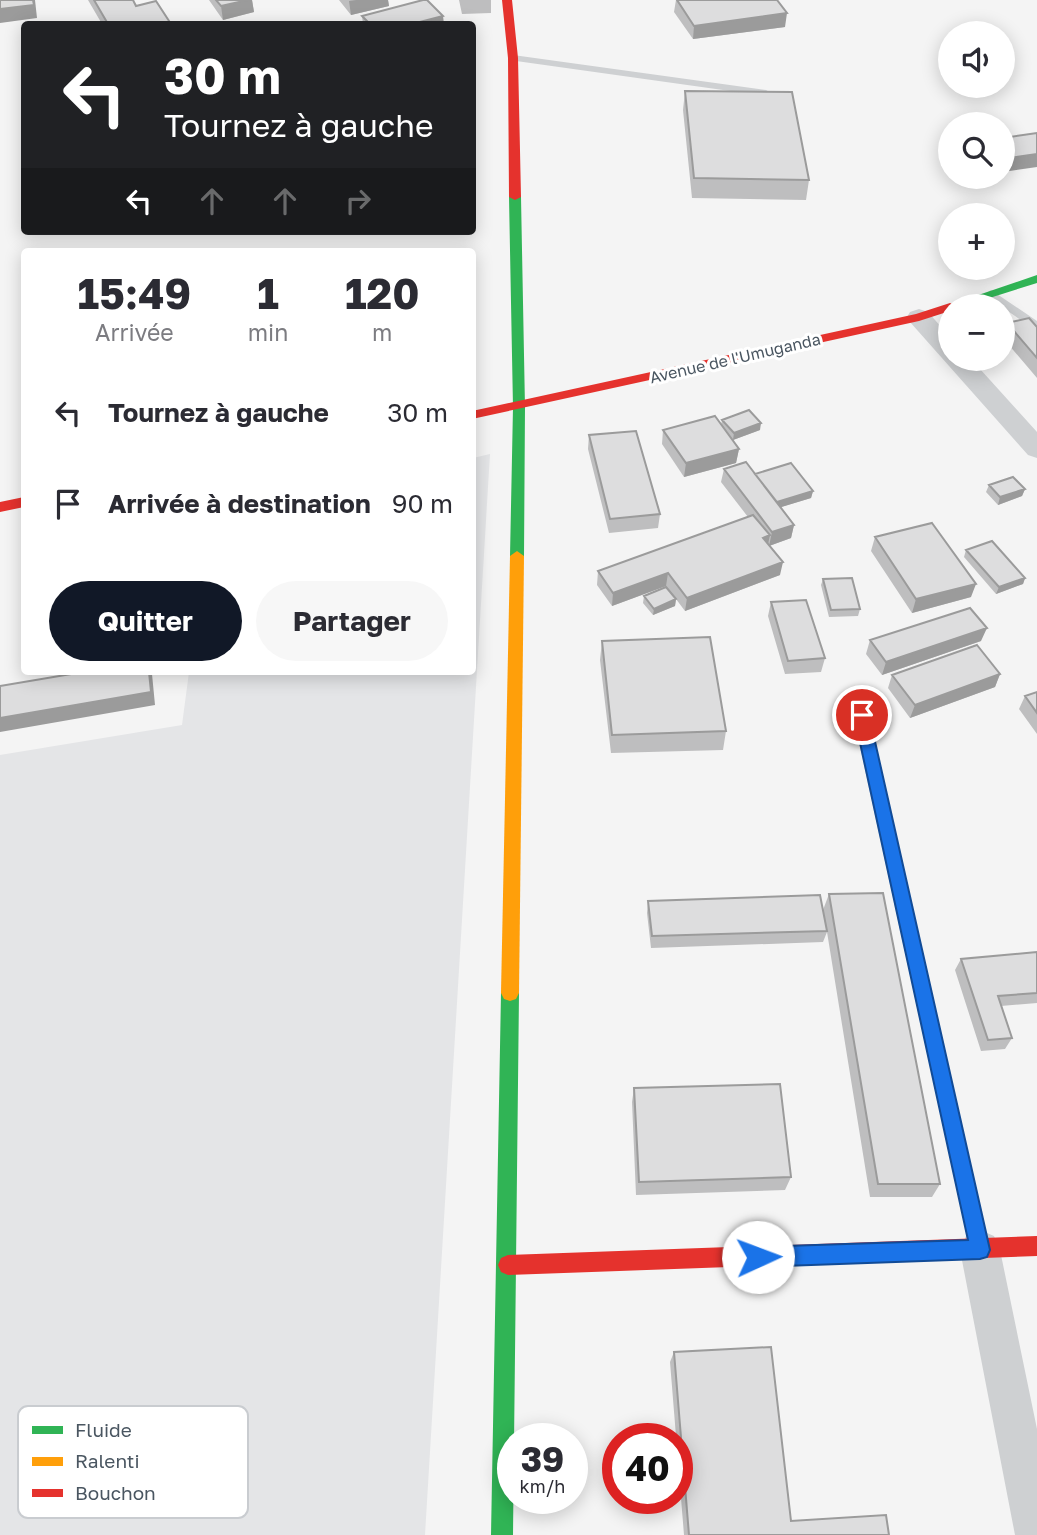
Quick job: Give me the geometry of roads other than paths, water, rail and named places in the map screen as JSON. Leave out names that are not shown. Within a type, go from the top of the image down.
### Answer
[{"type":"street","points":[[502,1535],[519,407],[513,58],[507,0]]},
{"type":"street","name":"Avenue de l'Umuganda","points":[[991,294],[1037,279]]},
{"type":"street","name":"Avenue de l'Umuganda","points":[[476,414],[519,407],[938,311]]},
{"type":"street","points":[[919,317],[938,338]]},
{"type":"street","points":[[968,371],[1037,449]]},
{"type":"street","points":[[0,507],[21,503]]},
{"type":"street","points":[[508,1265],[1037,1246]]},
{"type":"street","points":[[980,1250],[1037,1535]]},
{"type":"lane","points":[[513,58],[769,94]]},
{"type":"lane","points":[[1015,311],[1037,327]]},
{"type":"lane","points":[[862,715],[980,1250]]}]
